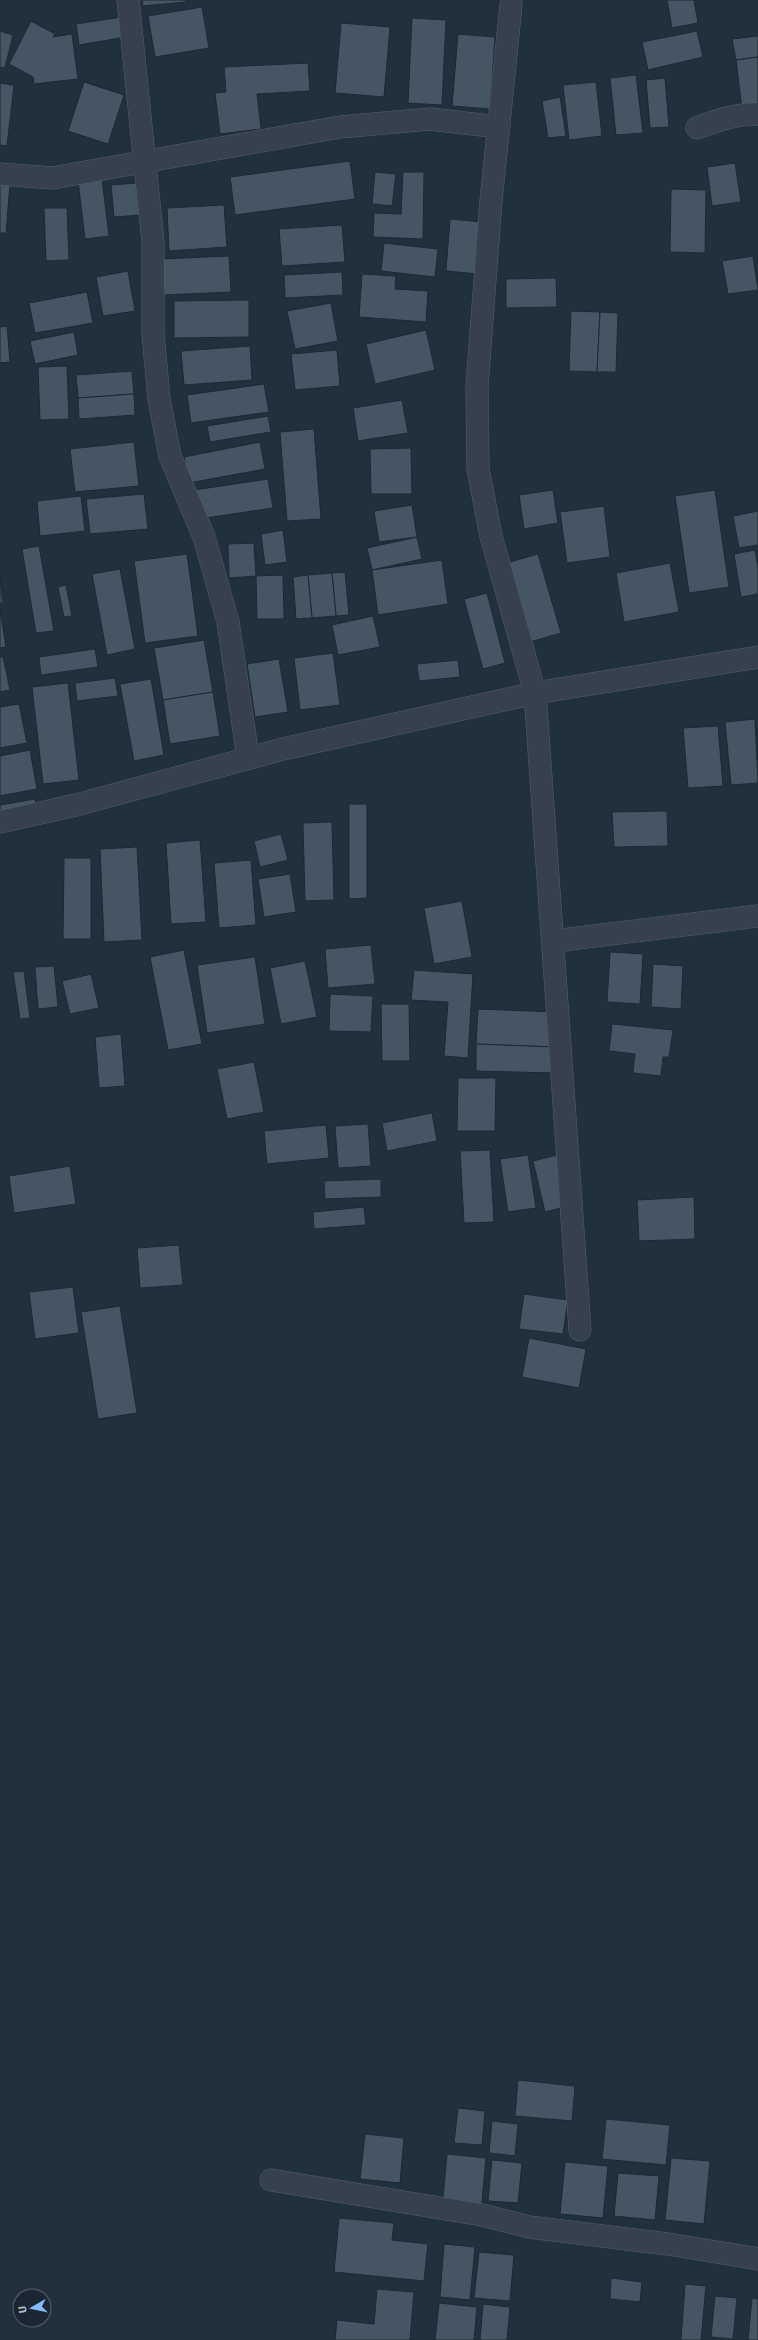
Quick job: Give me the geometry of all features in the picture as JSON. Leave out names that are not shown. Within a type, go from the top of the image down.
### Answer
[{"type":"street","points":[[128,0],[153,242],[153,334],[159,399],[170,456],[204,537],[228,622],[248,757]]},
{"type":"street","points":[[511,5],[476,386],[478,469],[491,536],[536,693],[580,1330]]},
{"type":"street","points":[[697,128],[718,119],[740,114],[758,114]]},
{"type":"street","points":[[0,174],[52,178],[340,127],[430,120],[499,127]]},
{"type":"street","points":[[0,822],[76,805],[248,757],[536,693],[758,657]]},
{"type":"street","points":[[554,941],[758,916]]},
{"type":"street","points":[[271,2180],[482,2215],[529,2226],[668,2244],[758,2259]]},
{"type":"building","points":[[142,0],[186,0],[186,2],[143,6]]},
{"type":"building","points":[[667,0],[694,0],[698,23],[672,28]]},
{"type":"building","points":[[202,7],[209,48],[155,57],[148,16]]},
{"type":"building","points":[[122,17],[126,37],[79,45],[76,24]]},
{"type":"building","points":[[412,18],[446,20],[442,105],[408,103]]},
{"type":"building","points":[[31,21],[55,34],[53,37],[72,34],[78,79],[34,84],[33,77],[9,64]]},
{"type":"building","points":[[341,23],[390,27],[384,97],[335,93]]},
{"type":"building","points":[[0,31],[13,35],[5,68],[0,67]]},
{"type":"building","points":[[697,31],[703,57],[648,70],[642,42]]},
{"type":"building","points":[[458,34],[495,37],[490,109],[452,106]]},
{"type":"building","points":[[758,36],[758,57],[736,60],[732,39]]},
{"type":"building","points":[[758,57],[758,107],[742,109],[736,60]]},
{"type":"building","points":[[308,63],[310,91],[257,94],[261,129],[220,134],[215,93],[226,92],[224,67]]},
{"type":"building","points":[[636,75],[643,133],[616,135],[610,78]]},
{"type":"building","points":[[665,78],[669,127],[650,128],[646,80]]},
{"type":"building","points":[[84,82],[124,95],[108,144],[68,131]]},
{"type":"building","points":[[596,82],[602,136],[569,140],[563,85]]},
{"type":"building","points":[[0,83],[14,85],[7,146],[0,145]]},
{"type":"building","points":[[560,97],[566,136],[548,138],[542,101]]},
{"type":"building","points":[[350,161],[355,199],[235,215],[230,177]]},
{"type":"building","points":[[735,163],[741,202],[712,206],[707,167]]},
{"type":"building","points":[[375,172],[396,174],[392,206],[372,204]]},
{"type":"building","points":[[403,172],[424,172],[423,239],[373,237],[374,213],[401,214]]},
{"type":"building","points":[[102,179],[109,236],[85,239],[78,181]]},
{"type":"building","points":[[0,183],[10,184],[6,233],[0,233]]},
{"type":"building","points":[[138,183],[141,215],[114,217],[111,185]]},
{"type":"building","points":[[671,189],[706,190],[705,253],[670,252]]},
{"type":"building","points":[[224,205],[227,247],[169,251],[167,208]]},
{"type":"building","points":[[44,208],[67,208],[69,260],[46,261]]},
{"type":"building","points":[[450,219],[482,222],[478,274],[446,271]]},
{"type":"building","points":[[342,225],[345,262],[282,266],[279,229]]},
{"type":"building","points":[[384,243],[438,249],[435,277],[381,271]]},
{"type":"building","points":[[229,256],[231,292],[164,295],[162,259]]},
{"type":"building","points":[[753,256],[758,290],[728,294],[722,261]]},
{"type":"building","points":[[128,271],[135,311],[103,316],[96,277]]},
{"type":"building","points":[[342,272],[343,295],[285,298],[284,275]]},
{"type":"building","points":[[362,274],[396,276],[395,289],[428,291],[426,322],[359,317]]},
{"type":"building","points":[[556,278],[557,307],[506,308],[506,279]]},
{"type":"building","points":[[87,292],[93,323],[35,333],[29,303]]},
{"type":"building","points":[[249,300],[249,337],[174,338],[174,301]]},
{"type":"building","points":[[331,303],[338,341],[295,349],[287,311]]},
{"type":"building","points":[[571,311],[600,312],[597,372],[569,371]]},
{"type":"building","points":[[600,312],[618,313],[616,372],[597,372]]},
{"type":"building","points":[[7,326],[10,362],[0,363],[0,327]]},
{"type":"building","points":[[426,330],[435,370],[375,384],[366,344]]},
{"type":"building","points":[[74,332],[78,355],[35,364],[30,341]]},
{"type":"building","points":[[250,346],[252,380],[184,385],[181,351]]},
{"type":"building","points":[[337,350],[340,386],[295,390],[291,354]]},
{"type":"building","points":[[67,366],[69,419],[40,420],[38,367]]},
{"type":"building","points":[[132,371],[134,394],[78,398],[76,375]]},
{"type":"building","points":[[264,384],[269,412],[191,423],[187,395]]},
{"type":"building","points":[[134,394],[135,415],[79,419],[78,398]]},
{"type":"building","points":[[402,400],[408,433],[358,441],[353,408]]},
{"type":"building","points":[[268,416],[271,432],[210,442],[207,426]]},
{"type":"building","points":[[314,429],[321,519],[287,521],[280,432]]},
{"type":"building","points":[[134,442],[139,486],[75,492],[70,449]]},
{"type":"building","points":[[260,442],[265,469],[189,483],[184,457]]},
{"type":"building","points":[[411,448],[412,494],[371,494],[370,449]]},
{"type":"building","points":[[268,479],[273,508],[199,519],[194,490]]},
{"type":"building","points":[[553,490],[558,523],[524,529],[519,495]]},
{"type":"building","points":[[715,490],[729,587],[689,593],[675,496]]},
{"type":"building","points":[[144,494],[148,529],[90,534],[86,499]]},
{"type":"building","points":[[81,496],[85,531],[40,536],[37,501]]},
{"type":"building","points":[[412,505],[417,537],[379,542],[374,511]]},
{"type":"building","points":[[604,506],[610,557],[567,563],[560,512]]},
{"type":"building","points":[[758,511],[758,545],[739,548],[733,516]]},
{"type":"building","points":[[283,530],[287,562],[265,565],[261,534]]},
{"type":"building","points":[[417,537],[422,559],[372,570],[367,548]]},
{"type":"building","points":[[254,543],[256,576],[229,578],[228,544]]},
{"type":"building","points":[[39,546],[54,631],[36,633],[22,549]]},
{"type":"building","points":[[755,550],[758,568],[758,594],[741,597],[734,554]]},
{"type":"building","points":[[187,554],[198,636],[145,643],[134,561]]},
{"type":"building","points":[[538,554],[561,633],[530,642],[507,563]]},
{"type":"building","points":[[442,560],[448,604],[378,615],[372,570]]},
{"type":"building","points":[[670,563],[679,612],[624,622],[616,573]]},
{"type":"building","points":[[120,569],[135,649],[107,655],[92,574]]},
{"type":"building","points":[[345,572],[349,615],[336,616],[332,573]]},
{"type":"building","points":[[332,573],[336,616],[312,618],[308,575]]},
{"type":"building","points":[[283,575],[284,619],[257,619],[256,576]]},
{"type":"building","points":[[308,575],[312,618],[296,619],[293,577]]},
{"type":"building","points":[[0,578],[3,603],[0,604]]},
{"type":"building","points":[[66,585],[72,616],[64,617],[58,587]]},
{"type":"building","points":[[487,593],[505,663],[483,669],[464,599]]},
{"type":"building","points":[[0,609],[6,647],[0,648]]},
{"type":"building","points":[[373,616],[380,647],[338,655],[332,625]]},
{"type":"building","points":[[204,640],[213,692],[163,700],[154,648]]},
{"type":"building","points":[[95,649],[98,667],[41,675],[39,657]]},
{"type":"building","points":[[333,653],[340,705],[300,710],[294,658]]},
{"type":"building","points":[[0,657],[3,657],[10,690],[0,692]]},
{"type":"building","points":[[279,659],[288,712],[255,717],[247,664]]},
{"type":"building","points":[[458,660],[460,677],[419,681],[417,664]]},
{"type":"building","points":[[115,678],[118,696],[77,701],[75,683]]},
{"type":"building","points":[[151,679],[164,755],[134,761],[120,684]]},
{"type":"building","points":[[68,683],[79,780],[43,784],[32,687]]},
{"type":"building","points":[[213,692],[220,736],[170,744],[163,700]]},
{"type":"building","points":[[19,704],[27,743],[0,748],[0,707]]},
{"type":"building","points":[[755,719],[758,783],[731,785],[725,722]]},
{"type":"building","points":[[718,726],[723,786],[688,788],[683,728]]},
{"type":"building","points":[[30,750],[37,789],[0,796],[0,756]]},
{"type":"building","points":[[35,799],[37,808],[0,815],[0,805]]},
{"type":"building","points":[[349,804],[367,804],[367,898],[349,899]]},
{"type":"building","points":[[667,811],[668,846],[614,847],[612,812]]},
{"type":"building","points":[[332,822],[334,900],[305,901],[303,823]]},
{"type":"building","points":[[281,834],[288,860],[260,867],[254,841]]},
{"type":"building","points":[[200,840],[206,922],[171,924],[166,843]]},
{"type":"building","points":[[137,847],[142,940],[104,942],[100,849]]},
{"type":"building","points":[[64,858],[91,858],[91,939],[63,939]]},
{"type":"building","points":[[251,860],[256,925],[219,928],[214,863]]},
{"type":"building","points":[[290,874],[296,912],[264,917],[258,879]]},
{"type":"building","points":[[462,901],[472,957],[434,964],[424,908]]},
{"type":"building","points":[[371,945],[375,984],[328,988],[325,949]]},
{"type":"building","points":[[184,950],[202,1044],[168,1050],[150,957]]},
{"type":"building","points":[[610,952],[643,954],[640,1004],[607,1002]]},
{"type":"building","points":[[255,957],[265,1024],[207,1033],[197,965]]},
{"type":"building","points":[[305,961],[317,1017],[281,1024],[270,968]]},
{"type":"building","points":[[653,964],[683,966],[681,1009],[651,1007]]},
{"type":"building","points":[[54,966],[58,1007],[38,1009],[35,967]]},
{"type":"building","points":[[414,970],[473,974],[468,1058],[444,1056],[448,1002],[411,1000]]},
{"type":"building","points":[[24,971],[30,1018],[20,1019],[13,972]]},
{"type":"building","points":[[91,974],[99,1008],[70,1014],[62,981]]},
{"type":"building","points":[[330,994],[373,996],[371,1032],[329,1031]]},
{"type":"building","points":[[381,1004],[409,1004],[410,1061],[382,1061]]},
{"type":"building","points":[[478,1009],[555,1012],[554,1047],[476,1044]]},
{"type":"building","points":[[612,1024],[673,1030],[669,1057],[663,1057],[661,1076],[633,1073],[635,1054],[609,1051]]},
{"type":"building","points":[[121,1034],[125,1086],[99,1088],[95,1037]]},
{"type":"building","points":[[476,1044],[554,1047],[554,1073],[476,1071]]},
{"type":"building","points":[[254,1062],[264,1112],[227,1119],[217,1069]]},
{"type":"building","points":[[458,1078],[496,1078],[495,1131],[457,1131]]},
{"type":"building","points":[[432,1113],[437,1141],[387,1151],[382,1123]]},
{"type":"building","points":[[368,1124],[371,1166],[338,1168],[335,1126]]},
{"type":"building","points":[[326,1125],[329,1158],[267,1164],[264,1131]]},
{"type":"building","points":[[490,1150],[494,1222],[464,1223],[460,1151]]},
{"type":"building","points":[[528,1155],[536,1208],[508,1212],[500,1159]]},
{"type":"building","points":[[557,1155],[569,1206],[545,1212],[533,1161]]},
{"type":"building","points":[[70,1166],[76,1204],[14,1213],[9,1176]]},
{"type":"building","points":[[381,1179],[381,1197],[325,1199],[324,1181]]},
{"type":"building","points":[[694,1197],[695,1239],[639,1241],[637,1200]]},
{"type":"building","points":[[364,1207],[366,1225],[314,1229],[313,1212]]},
{"type":"building","points":[[179,1245],[183,1285],[140,1288],[137,1248]]},
{"type":"building","points":[[73,1287],[79,1333],[35,1339],[29,1292]]},
{"type":"building","points":[[524,1294],[568,1300],[563,1334],[519,1329]]},
{"type":"building","points":[[120,1306],[137,1413],[98,1419],[81,1312]]},
{"type":"building","points":[[529,1338],[586,1349],[579,1388],[522,1377]]},
{"type":"building","points":[[518,2080],[575,2086],[572,2121],[515,2116]]},
{"type":"building","points":[[458,2108],[485,2111],[482,2145],[454,2143]]},
{"type":"building","points":[[606,2119],[670,2125],[666,2165],[602,2159]]},
{"type":"building","points":[[492,2121],[518,2124],[515,2156],[489,2153]]},
{"type":"building","points":[[365,2134],[404,2138],[400,2183],[360,2179]]},
{"type":"building","points":[[447,2154],[486,2158],[481,2212],[442,2208]]},
{"type":"building","points":[[671,2158],[710,2161],[704,2224],[665,2220]]},
{"type":"building","points":[[492,2160],[522,2163],[518,2203],[488,2201]]},
{"type":"building","points":[[565,2162],[608,2166],[603,2218],[560,2214]]},
{"type":"building","points":[[618,2173],[659,2176],[655,2220],[614,2216]]},
{"type":"building","points":[[339,2218],[394,2223],[392,2240],[428,2244],[424,2281],[334,2272]]},
{"type":"building","points":[[444,2244],[475,2247],[470,2300],[440,2297]]},
{"type":"building","points":[[479,2252],[514,2255],[510,2301],[474,2298]]},
{"type":"building","points":[[611,2278],[642,2282],[640,2302],[610,2299]]},
{"type":"building","points":[[685,2284],[706,2286],[701,2340],[681,2340]]},
{"type":"building","points":[[377,2289],[414,2292],[410,2340],[335,2340],[337,2320],[374,2324]]},
{"type":"building","points":[[715,2296],[737,2298],[733,2339],[711,2337]]},
{"type":"building","points":[[752,2298],[758,2299],[758,2340],[748,2340]]},
{"type":"building","points":[[439,2303],[477,2307],[474,2340],[435,2340]]},
{"type":"building","points":[[483,2304],[510,2307],[507,2340],[480,2340]]}]
